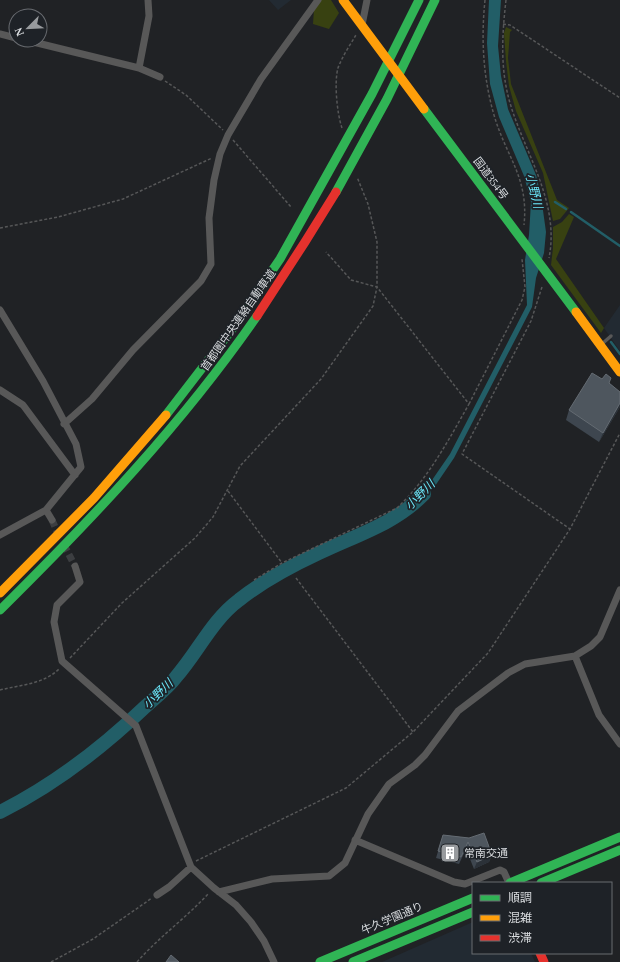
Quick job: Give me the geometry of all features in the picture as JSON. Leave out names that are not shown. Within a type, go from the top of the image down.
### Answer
[{"type":"main road","name":"国道354号","points":[[343,0],[620,372]]},
{"type":"main road","name":"首都圏中央連絡自動車道","points":[[0,593],[100,492],[147,439],[202,369],[279,260],[372,94],[419,0]]},
{"type":"main road","name":"首都圏中央連絡自動車道","points":[[0,610],[108,500],[155,448],[212,378],[289,267],[342,182],[382,107],[435,0]]},
{"type":"main road","points":[[512,882],[620,837]]},
{"type":"main road","points":[[544,882],[620,850]]},
{"type":"main road","name":"牛久学園通り","points":[[320,962],[472,898]]},
{"type":"main road","points":[[353,962],[472,912]]},
{"type":"street","points":[[139,68],[149,16],[148,0]]},
{"type":"street","points":[[64,424],[92,399],[133,350],[201,281],[211,264],[209,218],[214,180],[220,154],[228,135],[261,79],[318,0]]},
{"type":"street","points":[[362,25],[367,0]]},
{"type":"street","points":[[48,46],[139,68],[160,78]]},
{"type":"street","points":[[0,310],[43,381],[64,424],[76,444],[81,467],[46,510],[0,535]]},
{"type":"street","points":[[0,390],[23,406],[75,475]]},
{"type":"street","points":[[46,510],[52,520]]},
{"type":"street","points":[[75,566],[80,582],[56,605],[54,622],[59,653],[64,663],[128,717],[136,726],[191,867],[216,890],[236,905],[251,922],[264,941],[274,962]]},
{"type":"street","points":[[216,890],[272,879],[329,876],[345,863],[368,814],[389,784],[415,765],[449,722],[468,702],[508,673],[525,664],[575,656],[592,646],[600,638],[620,590]]},
{"type":"street","points":[[575,656],[599,715],[620,744]]},
{"type":"street","points":[[355,840],[454,882],[465,884],[500,870],[504,872],[509,882]]},
{"type":"street","points":[[157,895],[169,887],[191,867]]},
{"type":"lane","points":[[600,345],[611,336]]},
{"type":"path","points":[[485,0],[484,70],[489,98],[494,117],[519,173],[526,206],[524,228],[519,235]]},
{"type":"path","points":[[506,0],[503,24],[502,63],[510,101],[539,174],[550,223],[551,252],[544,271],[531,321],[462,454],[570,529]]},
{"type":"path","points":[[503,24],[510,25],[620,98]]},
{"type":"path","points":[[344,134],[339,121],[337,97],[338,69],[362,25]]},
{"type":"path","points":[[160,78],[186,95],[228,135],[291,207]]},
{"type":"path","points":[[0,228],[58,218],[123,199],[220,154]]},
{"type":"path","points":[[0,690],[52,676],[64,663],[76,654],[122,603],[195,538],[213,517],[240,466],[321,379],[373,306],[377,287],[377,242],[368,204],[356,174]]},
{"type":"path","points":[[326,252],[351,280],[377,287],[469,404]]},
{"type":"path","points":[[254,580],[282,563],[397,508],[410,496],[431,470],[469,404],[522,300],[525,287],[522,257]]},
{"type":"path","points":[[191,867],[196,861],[346,788],[413,732],[488,653],[570,529],[620,434]]},
{"type":"path","points":[[228,491],[282,563]]},
{"type":"path","points":[[296,578],[413,732]]},
{"type":"path","points":[[137,962],[156,941],[181,922],[216,890]]},
{"type":"path","points":[[50,962],[92,939],[157,895]]},
{"type":"shaded area","points":[[269,0],[291,0],[278,10]]},
{"type":"shaded area","points":[[620,305],[620,351],[604,328]]},
{"type":"shaded area","points":[[472,922],[472,954],[531,954],[535,962],[382,962]]},
{"type":"green space","points":[[320,0],[331,0],[339,13],[329,29],[313,24],[314,9]]},
{"type":"green space","points":[[506,27],[512,30],[510,32],[508,58],[511,84],[557,200],[569,208],[560,219],[553,221],[543,173],[516,111],[509,86],[504,33]]},
{"type":"green space","points":[[569,214],[574,217],[556,259],[604,328],[601,333],[551,265],[553,227],[562,222]]},
{"type":"water","points":[[489,0],[501,0],[498,46],[501,76],[508,109],[536,175],[541,196],[546,232],[544,253],[536,278],[532,307],[454,458],[435,486],[413,510],[410,504],[430,483],[450,454],[527,305],[525,260],[529,235],[531,202],[524,176],[499,117],[490,84],[487,43]]},
{"type":"building","points":[[592,373],[602,379],[606,374],[611,378],[609,383],[620,392],[620,403],[603,433],[569,410]]},
{"type":"building","points":[[484,833],[492,855],[477,862],[468,842],[461,857],[438,851],[443,835],[469,838]]},
{"type":"building","points":[[171,955],[179,962],[166,962]]},
{"type":"waterway","points":[[555,202],[566,209]]},
{"type":"waterway","points":[[571,212],[620,246]]},
{"type":"waterway","points":[[611,342],[620,354]]},
{"type":"waterway","name":"小野川","points":[[0,812],[39,790],[77,765],[129,722],[169,685],[221,617],[229,608],[248,593],[267,580],[298,563],[388,521],[401,513],[424,494]]},
{"type":"tunnel","points":[[52,520],[59,536]]},
{"type":"tunnel","points":[[64,545],[75,566]]},
{"type":"traffic: fast","points":[[166,415],[233,328],[280,259],[372,94],[419,0]]},
{"type":"traffic: fast","points":[[336,192],[387,99],[435,0]]},
{"type":"traffic: fast","points":[[424,109],[576,312]]},
{"type":"traffic: fast","points":[[0,610],[69,540],[135,469],[198,395],[257,316]]},
{"type":"traffic: fast","points":[[512,882],[620,837]]},
{"type":"traffic: fast","points":[[543,882],[620,850]]},
{"type":"traffic: fast","points":[[320,962],[472,898]]},
{"type":"traffic: fast","points":[[353,962],[472,912]]},
{"type":"traffic: slow","points":[[343,0],[424,109]]},
{"type":"traffic: slow","points":[[576,312],[620,372]]},
{"type":"traffic: slow","points":[[0,593],[94,498],[166,415]]},
{"type":"traffic: jam","points":[[257,316],[336,192]]},
{"type":"traffic: jam","points":[[540,954],[544,962]]},
{"type":"place","name":"常南交通","points":[[450,853]]}]
